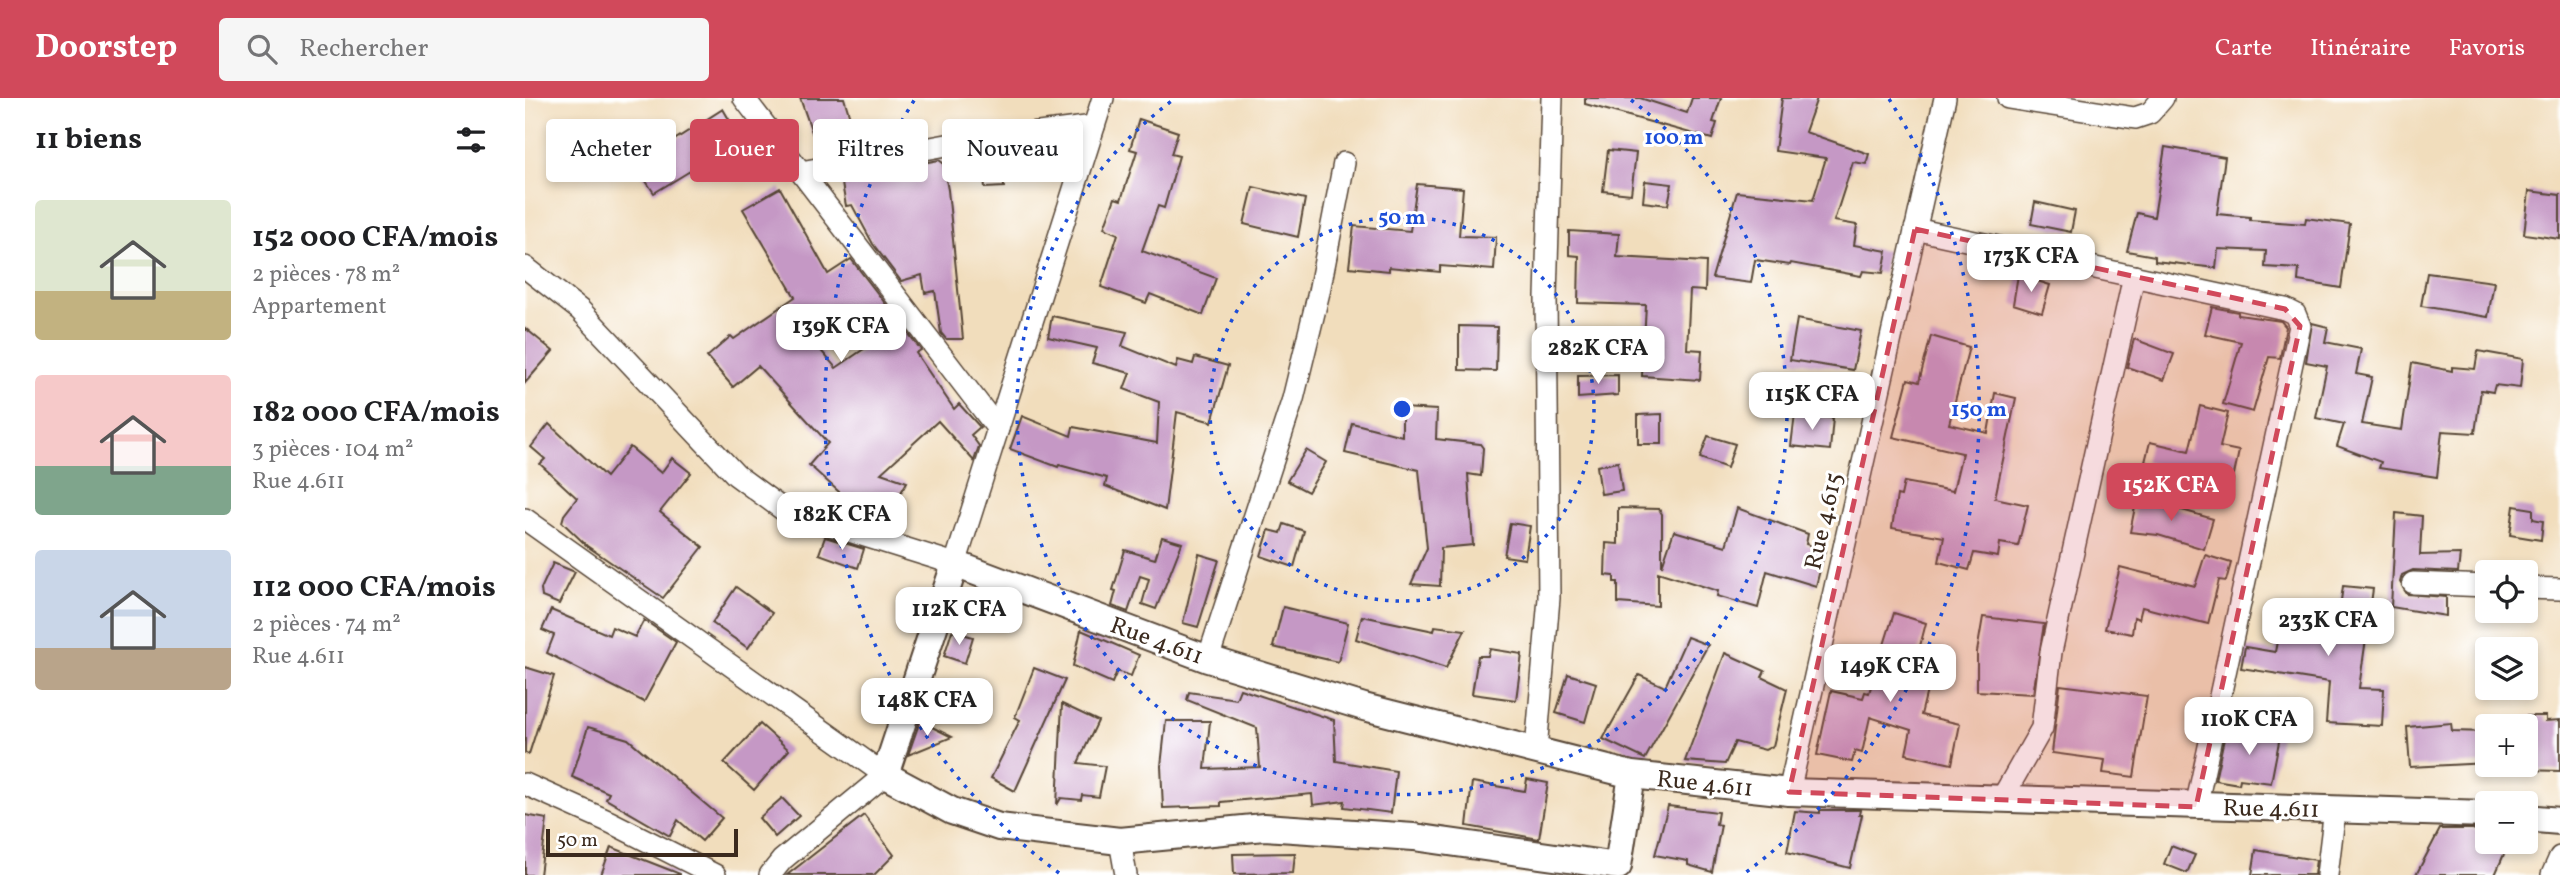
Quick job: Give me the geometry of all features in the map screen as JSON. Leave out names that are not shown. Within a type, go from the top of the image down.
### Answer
[{"type":"street","points":[[744,98],[998,429]]},
{"type":"street","points":[[770,875],[782,860],[818,828],[885,775],[1103,98]]},
{"type":"street","points":[[1536,750],[1549,597],[1546,297],[1552,98]]},
{"type":"street","name":"Rue 4.615","points":[[1789,792],[1945,98]]},
{"type":"street","points":[[2008,98],[2135,118],[2150,113],[2163,98]]},
{"type":"street","points":[[801,172],[952,144],[1094,126]]},
{"type":"street","points":[[1208,659],[1293,399],[1319,292],[1344,163]]},
{"type":"street","points":[[1915,229],[2285,309],[2295,314],[2300,326],[2196,807]]},
{"type":"street","points":[[525,267],[580,310],[736,475],[785,510],[955,564]]},
{"type":"street","points":[[2001,800],[2042,728],[2052,652],[2134,276]]},
{"type":"street","points":[[525,519],[885,775],[952,811],[999,827],[1120,841],[1264,827],[1414,837],[1617,871],[1632,775]]},
{"type":"street","name":"Rue 4.611","points":[[955,564],[1208,659],[1364,707],[1632,775],[1789,792],[2196,807],[2475,814]]},
{"type":"street","points":[[2413,583],[2475,586]]},
{"type":"street","points":[[2538,588],[2560,589]]},
{"type":"street","points":[[525,784],[610,822],[715,875]]},
{"type":"street","points":[[2327,875],[2335,809]]},
{"type":"street","points":[[2538,819],[2560,821]]},
{"type":"street","points":[[1120,841],[1126,875]]},
{"type":"street","points":[[2552,875],[2560,857]]},
{"type":"highlighted area","points":[[1915,229],[2285,309],[2300,326],[2196,807],[1789,792]]},
{"type":"building","points":[[800,98],[844,98],[850,119],[813,119],[813,135]]},
{"type":"building","points":[[1585,98],[1640,98],[1687,113],[1692,98],[1721,98],[1713,122],[1717,123],[1712,139],[1585,104]]},
{"type":"building","points":[[1782,98],[1817,98],[1805,132],[1869,154],[1866,164],[1853,162],[1834,221],[1857,225],[1854,245],[1887,251],[1883,273],[1863,271],[1861,276],[1791,263],[1755,260],[1751,283],[1712,278],[1737,192],[1813,200],[1826,158],[1775,151]]},
{"type":"building","points":[[723,109],[729,119],[707,119]]},
{"type":"building","points":[[1139,119],[1178,132],[1171,154],[1179,156],[1164,208],[1158,206],[1142,251],[1216,278],[1203,315],[1150,294],[1146,303],[1101,287],[1118,234],[1104,228],[1115,198],[1121,200],[1137,151],[1130,149]]},
{"type":"building","points":[[690,130],[690,171],[676,180],[676,139]]},
{"type":"building","points":[[2165,147],[2225,157],[2217,214],[2250,217],[2250,220],[2305,224],[2306,218],[2350,224],[2341,288],[2298,281],[2299,269],[2265,267],[2266,251],[2218,249],[2216,268],[2155,261],[2155,256],[2127,251],[2137,213],[2154,217]]},
{"type":"building","points":[[1608,150],[1636,153],[1631,194],[1603,191]]},
{"type":"building","points":[[939,160],[942,162],[942,182],[947,182],[963,339],[946,339],[941,333],[935,291],[925,293],[922,275],[901,281],[873,244],[852,205],[846,206],[842,182],[928,182],[928,162]]},
{"type":"building","points":[[1645,181],[1672,184],[1668,205],[1643,202]]},
{"type":"building","points":[[647,182],[672,182],[654,193]]},
{"type":"building","points":[[984,182],[1004,182],[1004,187],[985,188]]},
{"type":"building","points":[[1417,184],[1463,188],[1459,236],[1496,237],[1494,270],[1440,266],[1440,272],[1389,267],[1389,271],[1349,267],[1354,226],[1410,231]]},
{"type":"building","points":[[1253,187],[1305,199],[1298,237],[1244,224]]},
{"type":"building","points":[[780,188],[828,274],[851,259],[921,350],[916,353],[954,409],[959,404],[980,427],[971,435],[979,446],[974,461],[938,421],[881,473],[907,482],[890,511],[866,496],[857,508],[809,465],[828,443],[758,366],[733,387],[707,357],[731,336],[734,339],[795,297],[743,209]],"holes":[[[842,306],[871,344],[836,368],[804,331]]]},
{"type":"building","points":[[2529,191],[2560,195],[2560,239],[2524,234]]},
{"type":"building","points":[[2035,202],[2075,211],[2071,232],[2031,224]]},
{"type":"building","points":[[1569,231],[1619,234],[1617,257],[1706,262],[1705,291],[1690,290],[1687,349],[1702,350],[1700,380],[1642,376],[1646,305],[1578,303],[1579,256],[1569,255]]},
{"type":"building","points":[[2427,273],[2494,282],[2488,317],[2421,306]]},
{"type":"building","points":[[2018,275],[2050,285],[2042,313],[2013,304]]},
{"type":"building","points":[[2212,307],[2238,312],[2238,315],[2281,321],[2286,327],[2280,358],[2269,357],[2253,412],[2223,404],[2241,342],[2205,334]]},
{"type":"building","points":[[1052,316],[1127,332],[1122,346],[1176,368],[1178,360],[1193,364],[1195,357],[1228,366],[1212,422],[1177,412],[1165,510],[1105,486],[1107,478],[1059,465],[1058,467],[1010,449],[1022,416],[1071,436],[1073,427],[1157,443],[1159,402],[1124,389],[1130,373],[1092,363],[1097,348],[1048,337]]},
{"type":"building","points":[[1797,319],[1861,331],[1853,370],[1790,360]]},
{"type":"building","points":[[2312,323],[2328,327],[2325,342],[2361,349],[2356,374],[2372,377],[2362,424],[2402,430],[2412,363],[2452,371],[2452,367],[2475,369],[2478,351],[2523,359],[2520,388],[2495,385],[2493,392],[2481,390],[2475,433],[2442,431],[2437,477],[2379,468],[2381,462],[2337,446],[2344,424],[2316,418],[2327,366],[2306,362]]},
{"type":"building","points":[[1459,326],[1497,327],[1496,371],[1459,370]]},
{"type":"building","points":[[525,328],[553,351],[525,383]]},
{"type":"building","points":[[1931,336],[1969,347],[1949,424],[1988,433],[1995,393],[2016,398],[1995,498],[2028,505],[2018,546],[2000,543],[1998,557],[1974,553],[1969,570],[1939,562],[1944,537],[1892,528],[1897,495],[1901,496],[1904,482],[1953,491],[1962,453],[1893,437],[1908,379],[1919,382]]},
{"type":"building","points":[[2134,339],[2174,354],[2164,380],[2127,367]]},
{"type":"building","points":[[1618,375],[1618,395],[1578,398],[1578,376]]},
{"type":"building","points":[[2200,406],[2228,413],[2220,447],[2239,451],[2232,484],[2145,462],[2150,442],[2189,451]]},
{"type":"building","points":[[1402,408],[1437,410],[1436,439],[1480,444],[1483,448],[1481,476],[1468,474],[1473,545],[1441,548],[1440,586],[1411,584],[1427,548],[1419,470],[1345,453],[1352,423],[1402,436]]},
{"type":"building","points":[[1662,414],[1662,444],[1638,444],[1638,415]]},
{"type":"building","points":[[1795,414],[1833,418],[1830,450],[1791,446]]},
{"type":"building","points":[[549,424],[606,477],[630,447],[661,473],[672,458],[691,473],[660,512],[703,547],[663,598],[587,546],[562,522],[577,498],[540,464],[545,459],[531,447]]},
{"type":"building","points":[[1708,436],[1735,444],[1727,468],[1700,458]]},
{"type":"building","points":[[1306,450],[1326,462],[1308,492],[1287,481]]},
{"type":"building","points":[[1618,462],[1622,491],[1601,494],[1597,466]]},
{"type":"building","points":[[2137,497],[2213,519],[2204,549],[2158,535],[2130,532]]},
{"type":"building","points":[[2514,506],[2533,509],[2533,519],[2543,521],[2541,540],[2510,535]]},
{"type":"building","points":[[1618,508],[1659,509],[1662,514],[1662,566],[1674,531],[1726,546],[1737,508],[1808,534],[1806,544],[1825,550],[1816,586],[1767,571],[1758,608],[1717,596],[1718,591],[1658,572],[1658,606],[1618,603],[1618,582],[1614,582],[1614,576],[1605,575],[1606,543],[1618,544]]},
{"type":"building","points":[[2396,513],[2422,516],[2420,555],[2460,554],[2458,572],[2413,570],[2402,575],[2400,582],[2407,594],[2446,597],[2446,616],[2391,607]]},
{"type":"building","points":[[1510,523],[1530,526],[1525,559],[1504,556]]},
{"type":"building","points":[[1284,524],[1304,531],[1294,567],[1261,556],[1269,530],[1281,533]]},
{"type":"building","points":[[825,537],[864,549],[858,568],[819,554]]},
{"type":"building","points":[[1162,537],[1182,543],[1156,609],[1142,604],[1149,579],[1140,576],[1128,612],[1112,606],[1116,591],[1113,590],[1125,550],[1155,559]]},
{"type":"building","points":[[1199,554],[1219,560],[1198,627],[1183,623]]},
{"type":"building","points":[[2205,555],[2231,563],[2226,581],[2219,580],[2208,624],[2142,607],[2139,619],[2134,617],[2132,634],[2105,629],[2120,567],[2195,586]]},
{"type":"building","points":[[553,563],[575,572],[559,604],[542,597],[541,589]]},
{"type":"building","points":[[2343,586],[2373,589],[2359,688],[2384,689],[2382,726],[2326,723],[2329,682],[2241,668],[2245,647],[2275,652],[2283,610],[2338,622]]},
{"type":"building","points":[[736,587],[772,613],[748,648],[712,623]]},
{"type":"building","points":[[1283,607],[1348,623],[1338,662],[1273,647]]},
{"type":"building","points":[[551,610],[609,635],[612,627],[635,637],[644,620],[676,642],[644,702],[547,653],[554,635],[542,630]]},
{"type":"building","points":[[1894,613],[1926,623],[1913,673],[1930,678],[1921,715],[1960,724],[1952,764],[1906,754],[1911,730],[1870,717],[1862,753],[1855,751],[1852,762],[1817,755],[1831,691],[1863,698],[1865,692],[1869,693]]},
{"type":"building","points":[[1362,616],[1434,631],[1435,626],[1465,630],[1446,668],[1356,639]]},
{"type":"building","points":[[1983,617],[2044,624],[2033,694],[1977,691],[1977,652]]},
{"type":"building","points":[[1081,630],[1139,655],[1131,676],[1117,671],[1112,683],[1073,666]]},
{"type":"building","points":[[952,631],[973,637],[965,663],[944,656]]},
{"type":"building","points":[[1687,637],[1708,645],[1645,759],[1603,739],[1639,675],[1665,687]]},
{"type":"building","points":[[1490,649],[1522,654],[1516,700],[1472,694],[1478,656],[1488,656]]},
{"type":"building","points":[[1725,653],[1765,671],[1762,677],[1787,689],[1773,746],[1765,750],[1735,742],[1725,764],[1685,761]]},
{"type":"building","points":[[525,667],[554,676],[529,754],[525,753]]},
{"type":"building","points":[[1034,668],[1065,680],[1015,791],[991,778],[1020,720],[1015,717]]},
{"type":"building","points":[[1568,674],[1596,683],[1585,722],[1556,713]]},
{"type":"building","points":[[2060,685],[2147,696],[2134,777],[2103,773],[2105,760],[2052,753]]},
{"type":"building","points":[[1240,689],[1334,720],[1336,761],[1396,771],[1391,813],[1344,807],[1345,801],[1313,805],[1312,794],[1221,802],[1221,806],[1163,808],[1161,766],[1166,721],[1210,721],[1205,769],[1260,767],[1257,728],[1187,700],[1189,692],[1236,699]]},
{"type":"building","points":[[1062,704],[1098,721],[1078,763],[1105,766],[1099,797],[1082,795],[1081,800],[1061,798],[1057,805]]},
{"type":"building","points":[[2538,716],[2546,716],[2546,721],[2560,720],[2560,771],[2538,770]]},
{"type":"building","points":[[920,721],[952,737],[908,755]]},
{"type":"building","points":[[2451,723],[2452,731],[2475,732],[2475,764],[2410,767],[2407,727]]},
{"type":"building","points":[[760,724],[789,750],[754,790],[724,763]]},
{"type":"building","points":[[588,727],[628,739],[722,818],[702,841],[678,820],[670,836],[606,799],[609,793],[572,777]]},
{"type":"building","points":[[2252,727],[2281,731],[2271,783],[2240,779],[2239,784],[2215,780],[2225,734],[2250,739]]},
{"type":"building","points":[[1527,779],[1548,783],[1539,839],[1467,826],[1472,782],[1525,791]]},
{"type":"building","points":[[782,798],[799,816],[775,837],[759,818]]},
{"type":"building","points":[[1668,806],[1718,812],[1716,824],[1721,825],[1712,872],[1688,865],[1688,861],[1655,855]]},
{"type":"building","points":[[1820,810],[1860,810],[1859,815],[1862,815],[1850,868],[1787,852],[1795,811],[1820,813]]},
{"type":"building","points":[[525,815],[547,819],[540,875],[525,875]]},
{"type":"building","points":[[864,815],[894,855],[874,875],[787,875]]},
{"type":"building","points":[[2440,829],[2473,829],[2475,854],[2504,854],[2495,875],[2416,875]]},
{"type":"building","points":[[2171,846],[2195,855],[2187,873],[2164,864]]},
{"type":"building","points":[[611,847],[680,874],[680,875],[601,875]]},
{"type":"building","points":[[2256,850],[2316,860],[2314,875],[2252,875]]},
{"type":"building","points":[[1295,853],[1293,873],[1234,874],[1233,854]]}]
